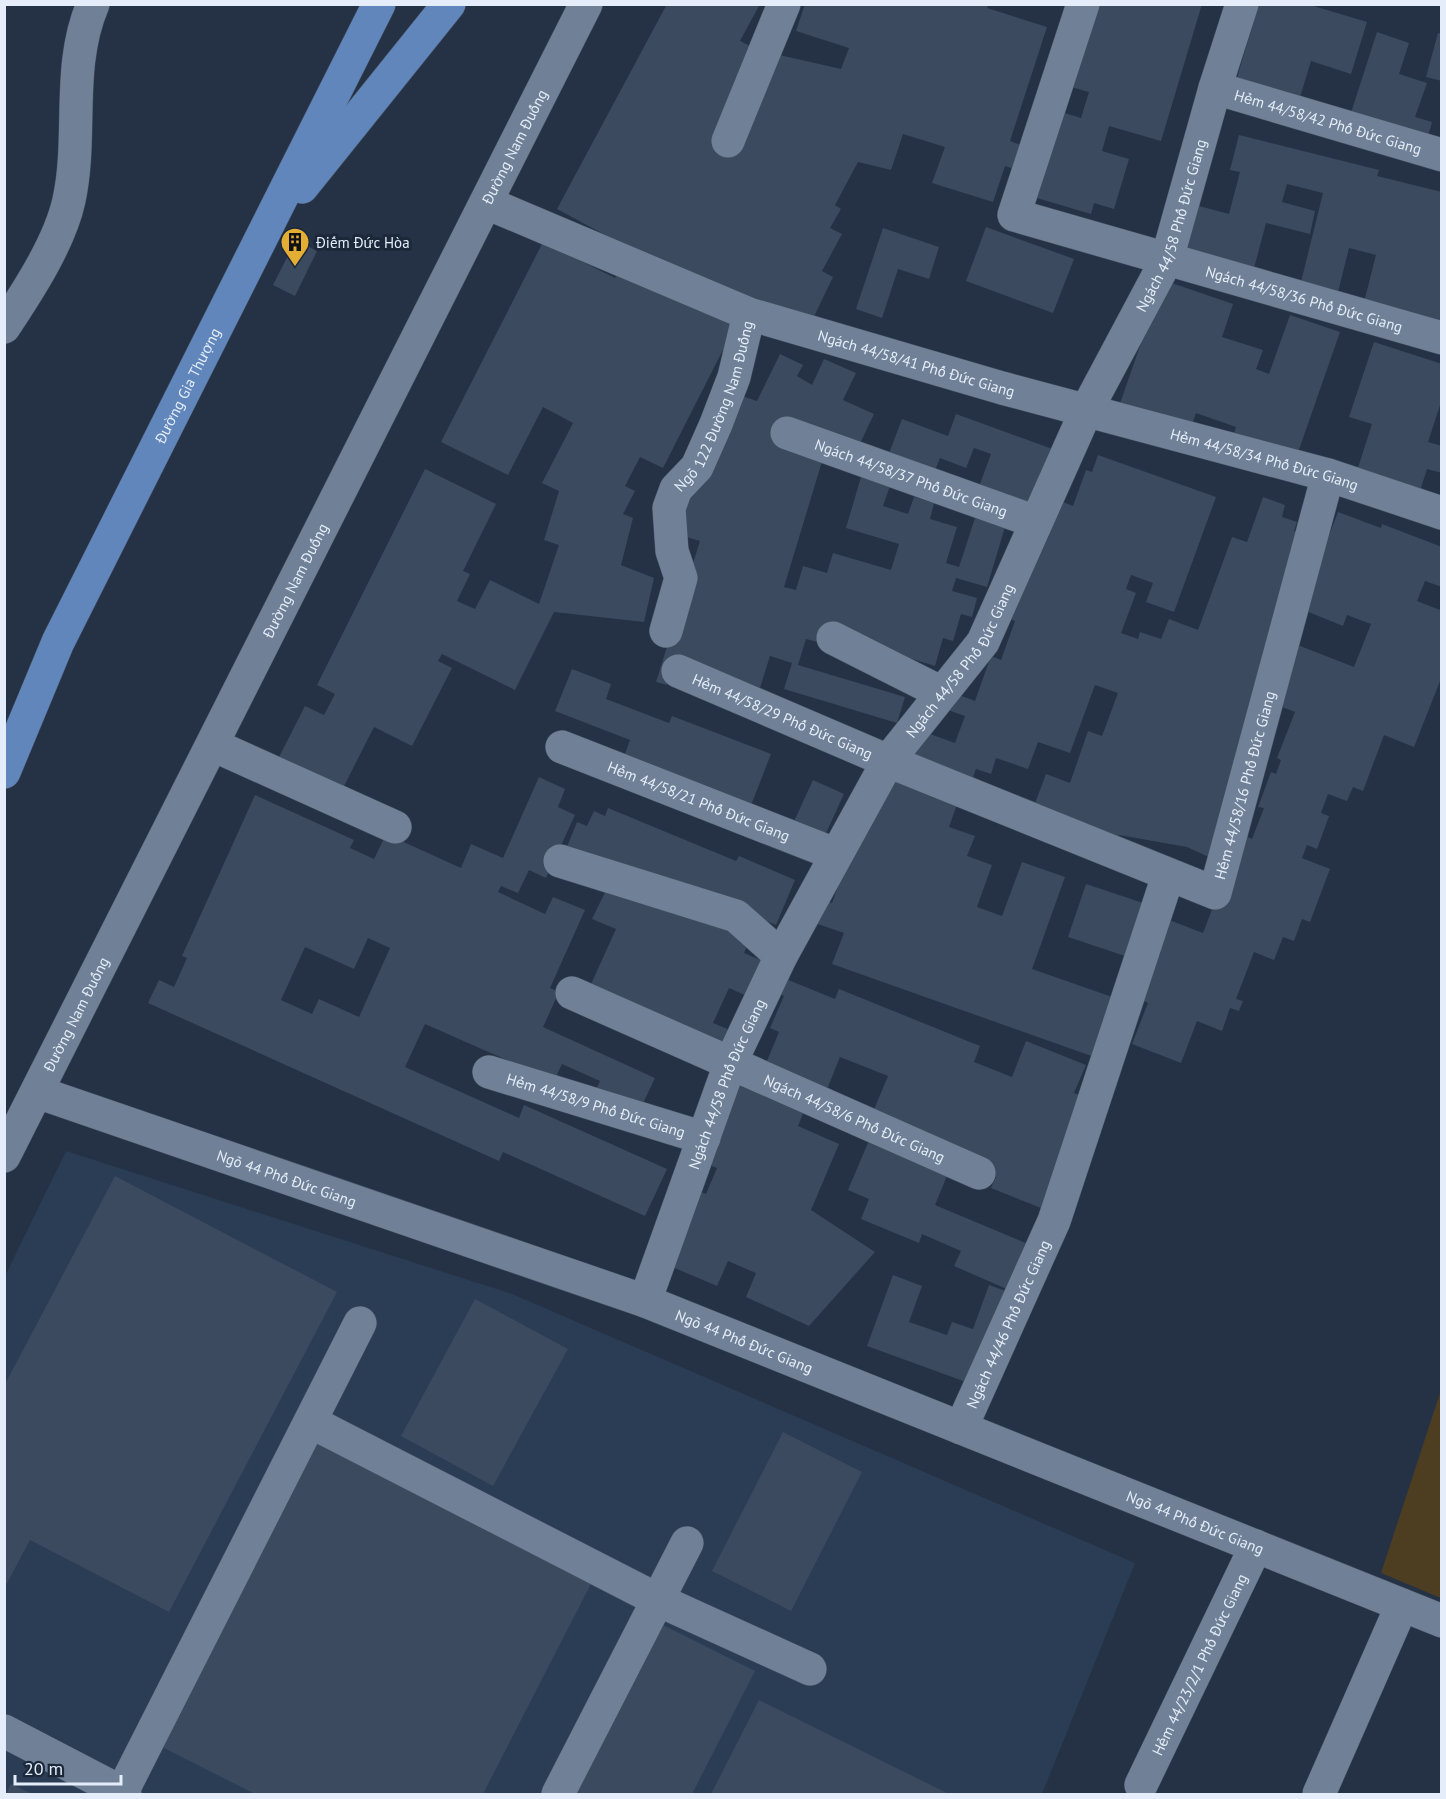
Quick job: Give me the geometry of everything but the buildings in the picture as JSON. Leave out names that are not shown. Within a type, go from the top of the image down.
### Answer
[{"type":"main road","name":"Đường Gia Thượng","points":[[4,772],[58,642],[379,4]]},
{"type":"main road","points":[[262,237],[449,4]]},
{"type":"street","points":[[4,327],[27,291],[54,238],[69,200],[76,69],[93,4]]},
{"type":"street","name":"Đường Nam Đuống","points":[[4,1156],[488,203],[586,4]]},
{"type":"street","points":[[728,141],[784,4]]},
{"type":"street","name":"Ngách 44/58/36 Phố Đức Giang","points":[[1083,4],[1014,215],[1442,338]]},
{"type":"street","name":"Ngách 44/58 Phố Đức Giang","points":[[645,1301],[730,1064],[781,956],[888,761],[983,642],[1086,411],[1167,259],[1215,88],[1242,4]]},
{"type":"street","name":"Hẻm 44/58/42 Phố Đức Giang","points":[[1215,88],[1442,155]]},
{"type":"street","name":"Ngõ 122 Đường Nam Đuống","points":[[488,203],[749,314],[734,377],[716,423],[697,467],[676,489],[669,508],[672,551],[681,578],[666,631]]},
{"type":"street","name":"Ngách 44/58/41 Phố Đức Giang","points":[[749,314],[1086,411]]},
{"type":"street","name":"Hẻm 44/58/34 Phố Đức Giang","points":[[1086,411],[1328,475],[1442,513]]},
{"type":"street","name":"Ngách 44/58/37 Phố Đức Giang","points":[[787,433],[1036,522]]},
{"type":"street","name":"Hẻm 44/58/16 Phố Đức Giang","points":[[888,761],[1168,876],[1215,893],[1328,475]]},
{"type":"street","points":[[833,638],[942,693]]},
{"type":"street","name":"Hẻm 44/58/29 Phố Đức Giang","points":[[678,671],[888,761]]},
{"type":"street","points":[[213,745],[395,827]]},
{"type":"street","name":"Hẻm 44/58/21 Phố Đức Giang","points":[[562,747],[835,854]]},
{"type":"street","points":[[560,861],[736,916],[781,956]]},
{"type":"street","name":"Ngách 44/46 Phố Đức Giang","points":[[961,1428],[1054,1221],[1168,876]]},
{"type":"street","name":"Ngách 44/58/6 Phố Đức Giang","points":[[572,993],[979,1173]]},
{"type":"street","name":"Hẻm 44/58/9 Phố Đức Giang","points":[[489,1072],[704,1138]]},
{"type":"street","name":"Ngõ 44 Phố Đức Giang","points":[[37,1092],[645,1301],[1442,1621]]},
{"type":"street","points":[[4,1731],[123,1794],[360,1323]]},
{"type":"street","points":[[311,1422],[658,1600],[810,1669]]},
{"type":"street","points":[[558,1794],[687,1543]]},
{"type":"street","name":"Hẻm 44/23/2/1 Phố Đức Giang","points":[[1141,1785],[1256,1546]]},
{"type":"street","points":[[1319,1794],[1401,1605]]},
{"type":"shaded area","points":[[66,1151],[512,1294],[1135,1563],[1042,1794],[5,1794],[4,1278]]},
{"type":"shaded area","points":[[1441,1390],[1441,1598],[1381,1573]]},
{"type":"place","name":"Điếm Đức Hòa","points":[[295,268]]}]
